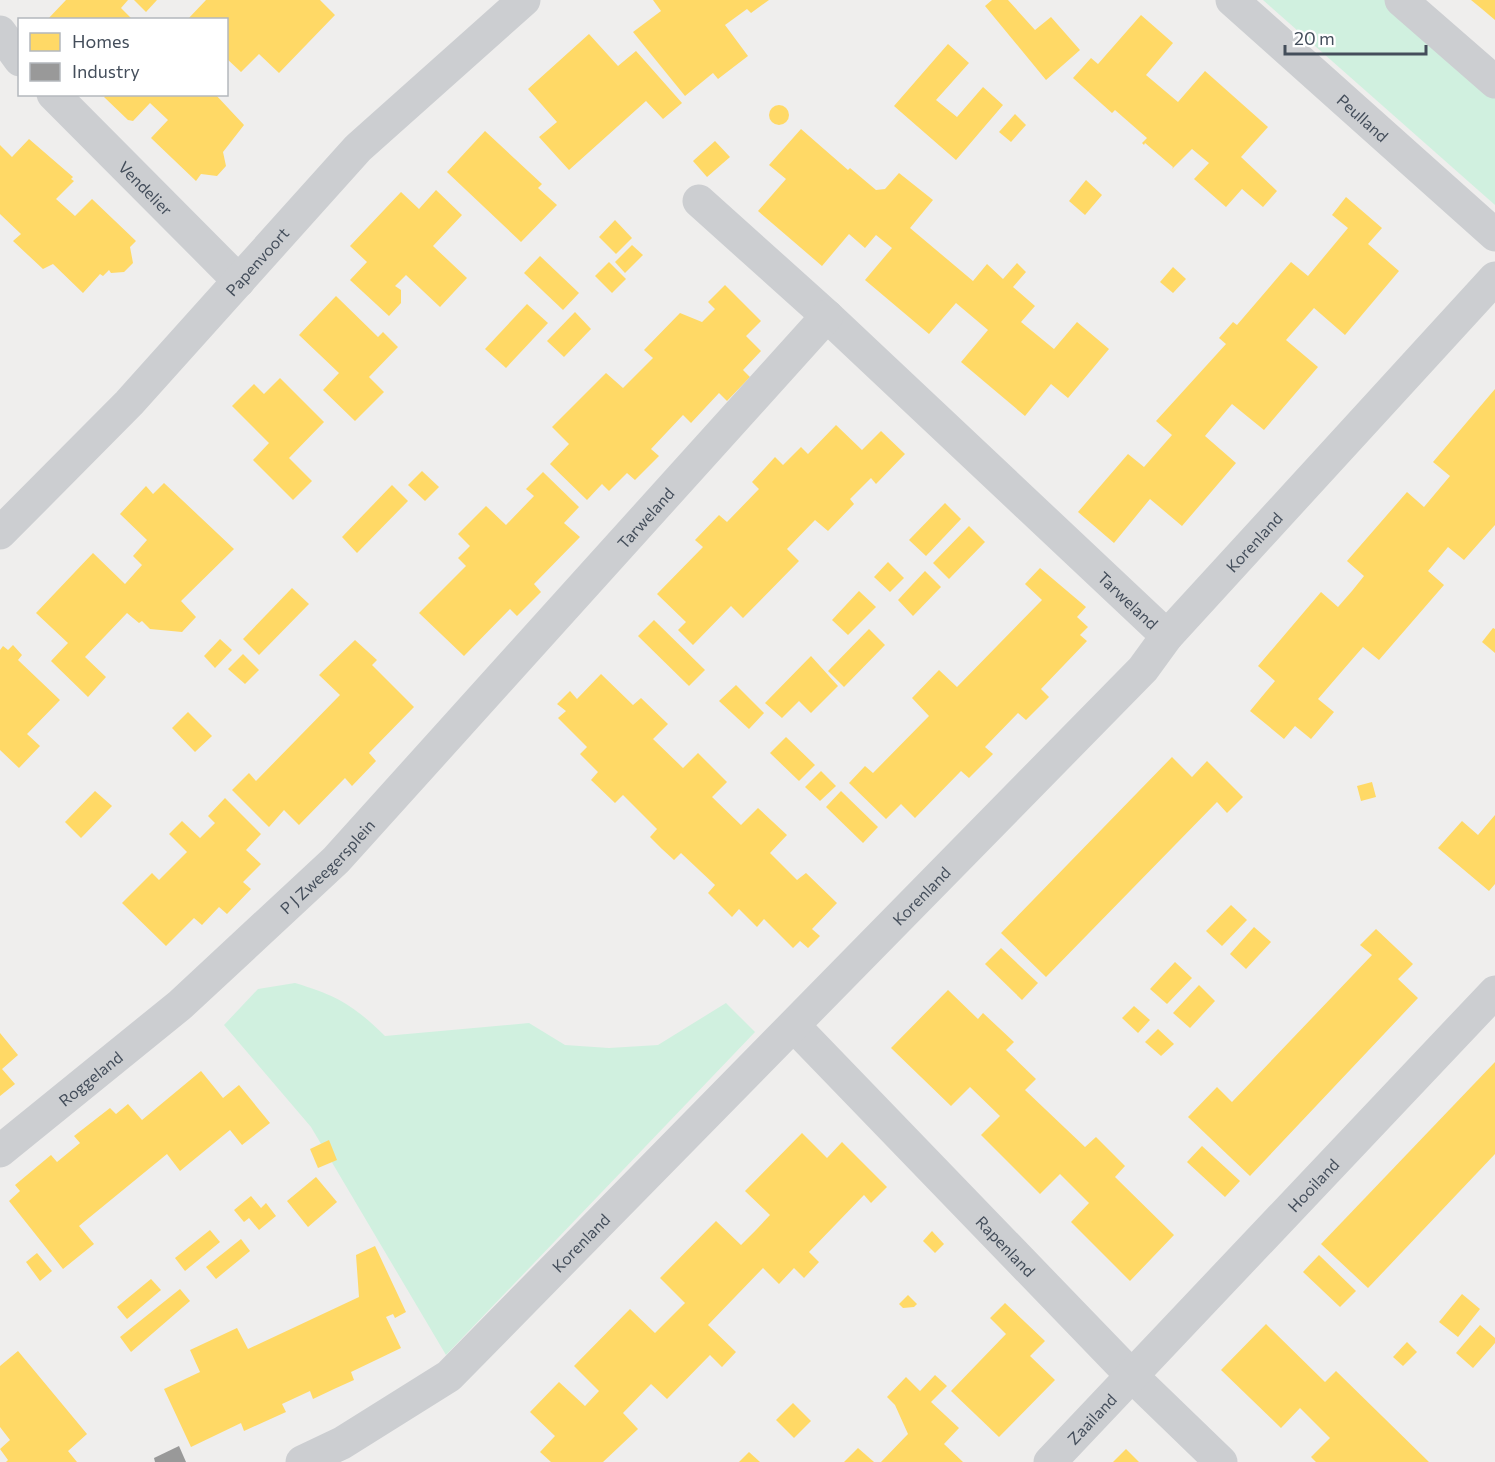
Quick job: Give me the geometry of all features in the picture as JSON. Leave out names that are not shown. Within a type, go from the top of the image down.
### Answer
[{"type":"street","name":"Papenvoort","points":[[0,533],[129,403],[358,148],[524,0]]},
{"type":"street","name":"Peulland","points":[[1232,0],[1495,234]]},
{"type":"street","points":[[1401,0],[1495,82]]},
{"type":"street","points":[[0,32],[18,57]]},
{"type":"street","name":"Vendelier","points":[[55,96],[239,281]]},
{"type":"street","name":"Tarweland","points":[[699,201],[827,316],[1167,636]]},
{"type":"street","name":"Korenland","points":[[302,1462],[342,1443],[449,1376],[795,1027],[1143,669],[1167,636],[1495,278]]},
{"type":"street","name":"Tarweland","points":[[462,717],[827,316]]},
{"type":"street","name":"P J Zweegersplein","points":[[180,1005],[336,860],[462,717]]},
{"type":"street","name":"Hooiland","points":[[1133,1377],[1495,992]]},
{"type":"street","name":"Roggeland","points":[[0,1151],[180,1005]]},
{"type":"street","name":"Rapenland","points":[[795,1027],[1133,1377],[1221,1462]]},
{"type":"street","name":"Zaailand","points":[[1050,1462],[1133,1377]]},
{"type":"green space","points":[[1263,0],[1387,0],[1495,94],[1495,205]]},
{"type":"green space","points":[[295,983],[334,997],[354,1009],[385,1036],[529,1023],[565,1045],[609,1048],[658,1045],[726,1003],[755,1032],[446,1355],[311,1127],[224,1025],[258,989]]},
{"type":"building: Homes","points":[[66,0],[128,0],[121,8],[131,18],[49,18]]},
{"type":"building: Homes","points":[[134,0],[157,0],[146,12]]},
{"type":"building: Homes","points":[[206,0],[320,0],[335,15],[279,73],[259,54],[241,72],[228,60],[228,18],[189,18]]},
{"type":"building: Homes","points":[[653,0],[769,0],[751,13],[747,9],[725,25],[748,56],[718,79],[713,73],[685,96],[633,32],[661,11]]},
{"type":"building: Homes","points":[[992,0],[1008,0],[1035,30],[1051,17],[1080,50],[1046,80],[985,6]]},
{"type":"building: Homes","points":[[1471,0],[1495,0],[1495,20],[1482,9]]},
{"type":"building: Homes","points":[[1141,15],[1173,43],[1146,75],[1178,102],[1205,71],[1268,127],[1241,157],[1277,191],[1263,207],[1242,189],[1226,207],[1194,179],[1209,163],[1192,149],[1172,169],[1173,167],[1145,143],[1144,145],[1142,143],[1147,138],[1115,110],[1112,113],[1073,78],[1091,58],[1098,64]]},
{"type":"building: Homes","points":[[589,34],[618,66],[636,51],[682,103],[663,119],[646,101],[569,170],[539,137],[557,122],[528,89]]},
{"type":"building: Homes","points":[[948,44],[969,63],[936,100],[957,117],[983,87],[1003,105],[956,160],[894,106]]},
{"type":"building: Homes","points":[[217,96],[244,125],[223,152],[226,166],[217,176],[201,174],[196,181],[151,138],[168,120],[150,103],[133,121],[128,120],[104,97]]},
{"type":"building: Homes","points":[[775,105],[783,105],[789,111],[789,119],[783,125],[775,125],[769,119],[769,111]]},
{"type":"building: Homes","points":[[1015,114],[1026,125],[1011,142],[999,132]]},
{"type":"building: Homes","points":[[801,129],[848,170],[850,168],[876,190],[885,189],[899,173],[933,200],[910,228],[973,281],[987,264],[1003,279],[1017,263],[1026,272],[1013,287],[1035,306],[1021,322],[1054,349],[1077,322],[1109,349],[1068,398],[1051,384],[1025,416],[961,362],[988,330],[956,303],[929,334],[865,280],[892,248],[876,235],[865,248],[849,234],[822,266],[758,211],[786,179],[769,165]]},
{"type":"building: Homes","points":[[485,131],[542,184],[538,188],[557,205],[521,242],[447,172]]},
{"type":"building: Homes","points":[[29,139],[73,177],[71,179],[74,181],[56,199],[75,216],[92,199],[136,241],[130,247],[133,263],[124,272],[111,273],[109,270],[103,276],[100,274],[83,293],[53,264],[43,269],[13,241],[21,234],[0,214],[0,145],[12,157]]},
{"type":"building: Homes","points":[[715,141],[730,157],[707,177],[693,161]]},
{"type":"building: Homes","points":[[1086,180],[1102,195],[1085,215],[1069,201]]},
{"type":"building: Homes","points":[[436,190],[462,215],[433,246],[467,278],[440,307],[406,275],[395,286],[401,290],[401,303],[389,316],[350,280],[367,262],[350,246],[401,192],[419,209]]},
{"type":"building: Homes","points":[[1346,197],[1382,228],[1368,244],[1399,271],[1345,335],[1314,308],[1286,340],[1318,367],[1264,430],[1232,404],[1205,436],[1236,463],[1182,526],[1150,499],[1114,543],[1078,512],[1128,454],[1144,467],[1172,435],[1156,421],[1226,344],[1219,338],[1233,322],[1237,325],[1291,262],[1308,276],[1348,228],[1332,215]]},
{"type":"building: Homes","points":[[615,220],[632,238],[616,254],[599,237]]},
{"type":"building: Homes","points":[[632,245],[643,255],[625,273],[615,262]]},
{"type":"building: Homes","points":[[540,256],[579,293],[563,310],[524,273]]},
{"type":"building: Homes","points":[[609,262],[626,279],[612,293],[595,276]]},
{"type":"building: Homes","points":[[1173,267],[1186,279],[1173,293],[1160,282]]},
{"type":"building: Homes","points":[[725,285],[761,321],[746,336],[761,351],[743,370],[750,377],[727,401],[719,393],[691,423],[683,415],[651,449],[659,456],[635,480],[627,473],[609,491],[602,484],[587,500],[550,464],[569,444],[552,427],[606,373],[623,388],[653,358],[644,350],[680,313],[702,322],[715,309],[708,302]]},
{"type":"building: Homes","points":[[336,296],[378,337],[383,332],[398,347],[369,377],[384,392],[355,421],[323,390],[339,373],[299,335]]},
{"type":"building: Homes","points":[[527,304],[548,323],[506,368],[485,349]]},
{"type":"building: Homes","points":[[575,312],[591,329],[564,357],[547,341]]},
{"type":"building: Homes","points":[[280,378],[324,422],[289,458],[312,481],[293,500],[253,460],[269,443],[232,406],[254,384],[264,394]]},
{"type":"building: Homes","points":[[1495,389],[1495,525],[1464,560],[1448,547],[1428,571],[1444,585],[1379,660],[1363,647],[1343,670],[1318,699],[1334,712],[1311,739],[1295,726],[1284,739],[1250,711],[1275,681],[1258,666],[1321,592],[1338,607],[1352,591],[1364,576],[1347,561],[1407,492],[1424,507],[1450,476],[1433,462]]},
{"type":"building: Homes","points":[[836,425],[862,450],[881,431],[905,454],[876,484],[871,478],[850,499],[854,504],[828,531],[815,520],[787,549],[799,561],[743,618],[731,606],[693,645],[678,630],[686,622],[657,594],[703,547],[695,540],[719,515],[727,522],[759,489],[752,482],[775,457],[783,465],[801,447],[808,454]]},
{"type":"building: Homes","points":[[422,471],[439,487],[425,501],[408,485]]},
{"type":"building: Homes","points":[[543,472],[579,507],[564,523],[580,537],[534,584],[541,592],[517,616],[510,609],[464,656],[419,613],[466,566],[458,558],[470,546],[458,534],[486,506],[506,525],[534,496],[526,489]]},
{"type":"building: Homes","points":[[164,483],[234,549],[181,601],[196,617],[182,632],[150,629],[142,621],[139,623],[127,613],[85,657],[106,677],[88,697],[51,661],[68,643],[36,613],[93,553],[125,584],[142,565],[133,556],[147,540],[120,514],[146,486],[153,494]]},
{"type":"building: Homes","points":[[392,485],[408,501],[357,553],[342,537]]},
{"type":"building: Homes","points":[[945,503],[961,519],[926,556],[909,540]]},
{"type":"building: Homes","points":[[969,526],[985,542],[949,579],[933,563]]},
{"type":"building: Homes","points":[[888,562],[904,578],[890,592],[874,577]]},
{"type":"building: Homes","points":[[1040,568],[1086,607],[1077,617],[1088,627],[1080,635],[1087,641],[1041,689],[1049,697],[1026,720],[1018,713],[985,747],[993,754],[969,778],[961,771],[915,818],[901,804],[886,819],[849,783],[865,766],[873,773],[929,716],[912,698],[939,670],[957,687],[1042,600],[1025,584]]},
{"type":"building: Homes","points":[[925,571],[941,587],[913,616],[898,600]]},
{"type":"building: Homes","points":[[292,588],[309,604],[259,655],[243,639]]},
{"type":"building: Homes","points":[[859,591],[876,607],[848,635],[832,620]]},
{"type":"building: Homes","points":[[654,620],[705,670],[689,686],[638,636]]},
{"type":"building: Homes","points":[[1493,628],[1495,629],[1495,653],[1482,642]]},
{"type":"building: Homes","points":[[869,629],[885,645],[844,687],[828,671]]},
{"type":"building: Homes","points":[[220,639],[232,650],[215,668],[204,656]]},
{"type":"building: Homes","points":[[355,640],[377,660],[372,665],[414,707],[369,753],[376,761],[352,786],[345,778],[299,825],[284,810],[269,827],[232,790],[249,773],[256,781],[340,695],[319,675]]},
{"type":"building: Homes","points":[[13,645],[22,655],[18,660],[60,700],[27,734],[40,746],[19,768],[0,750],[0,650],[3,646],[8,650]]},
{"type":"building: Homes","points":[[243,654],[259,670],[245,684],[228,669]]},
{"type":"building: Homes","points":[[811,656],[838,686],[811,713],[799,701],[782,718],[765,703]]},
{"type":"building: Homes","points":[[601,674],[633,705],[641,698],[668,724],[653,739],[683,768],[698,753],[727,782],[712,797],[741,825],[758,808],[787,835],[770,853],[797,880],[806,873],[837,903],[812,929],[820,936],[808,948],[800,941],[793,948],[764,919],[757,927],[739,909],[732,917],[708,893],[715,885],[681,853],[674,860],[662,849],[650,837],[657,829],[623,795],[615,803],[591,780],[598,772],[580,754],[587,747],[558,718],[566,711],[557,704],[570,691],[577,699]]},
{"type":"building: Homes","points":[[736,685],[764,713],[749,729],[719,701]]},
{"type":"building: Homes","points":[[188,712],[212,736],[195,752],[172,728]]},
{"type":"building: Homes","points":[[786,737],[815,765],[799,781],[770,753]]},
{"type":"building: Homes","points":[[1172,757],[1192,777],[1207,761],[1243,797],[1227,813],[1217,802],[1046,977],[1001,933]]},
{"type":"building: Homes","points":[[821,771],[836,786],[820,801],[805,787]]},
{"type":"building: Homes","points":[[1372,782],[1376,797],[1361,801],[1357,786]]},
{"type":"building: Homes","points":[[95,791],[112,806],[81,838],[65,822]]},
{"type":"building: Homes","points":[[841,791],[878,827],[863,843],[826,807]]},
{"type":"building: Homes","points":[[225,798],[261,834],[246,850],[261,864],[243,882],[251,889],[227,914],[219,907],[202,925],[194,918],[166,946],[122,903],[152,873],[159,880],[187,852],[169,834],[182,821],[200,838],[215,823],[208,816]]},
{"type":"building: Homes","points":[[1495,815],[1495,884],[1489,891],[1438,848],[1462,821],[1478,835]]},
{"type":"building: Homes","points":[[1231,905],[1247,920],[1222,946],[1206,931]]},
{"type":"building: Homes","points":[[1254,927],[1271,942],[1246,969],[1230,954]]},
{"type":"building: Homes","points":[[1376,929],[1413,964],[1398,979],[1418,998],[1250,1176],[1188,1117],[1217,1087],[1232,1102],[1372,955],[1360,945]]},
{"type":"building: Homes","points":[[1001,948],[1038,983],[1022,1000],[985,964]]},
{"type":"building: Homes","points":[[1175,962],[1192,978],[1167,1004],[1150,989]]},
{"type":"building: Homes","points":[[1199,985],[1215,1001],[1190,1028],[1173,1013]]},
{"type":"building: Homes","points":[[948,990],[978,1019],[983,1013],[1014,1042],[1006,1050],[1036,1079],[1025,1090],[1085,1147],[1096,1137],[1125,1166],[1115,1177],[1174,1235],[1130,1281],[1071,1222],[1089,1203],[1060,1174],[1040,1194],[981,1135],[1000,1116],[970,1087],[951,1106],[891,1048]]},
{"type":"building: Homes","points":[[1134,1006],[1150,1020],[1138,1033],[1122,1018]]},
{"type":"building: Homes","points":[[1158,1029],[1174,1044],[1161,1056],[1145,1042]]},
{"type":"building: Homes","points":[[0,1033],[18,1055],[2,1069],[15,1084],[0,1096]]},
{"type":"building: Homes","points":[[1495,1062],[1495,1154],[1368,1288],[1321,1244]]},
{"type":"building: Homes","points":[[201,1071],[223,1098],[239,1085],[270,1123],[242,1145],[230,1130],[180,1171],[167,1154],[79,1226],[94,1244],[63,1269],[9,1201],[20,1191],[15,1185],[51,1155],[57,1162],[80,1143],[74,1136],[110,1108],[116,1114],[128,1104],[142,1120]]},
{"type":"building: Homes","points":[[802,1133],[827,1158],[842,1142],[887,1187],[871,1203],[864,1195],[809,1252],[819,1262],[804,1278],[794,1268],[779,1284],[763,1268],[708,1325],[736,1352],[722,1367],[710,1355],[667,1399],[651,1384],[623,1413],[638,1429],[603,1462],[551,1462],[540,1452],[555,1436],[530,1412],[559,1382],[585,1406],[599,1391],[574,1366],[630,1309],[655,1333],[685,1303],[660,1278],[716,1221],[741,1245],[756,1230],[770,1215],[745,1191]]},
{"type":"building: Homes","points":[[329,1140],[337,1160],[318,1168],[310,1149]]},
{"type":"building: Homes","points":[[1202,1146],[1240,1181],[1225,1197],[1187,1162]]},
{"type":"building: Homes","points":[[316,1177],[337,1202],[308,1227],[287,1201]]},
{"type":"building: Homes","points":[[251,1196],[261,1208],[266,1203],[276,1216],[259,1230],[249,1218],[244,1222],[234,1210]]},
{"type":"building: Homes","points":[[210,1230],[220,1242],[185,1271],[175,1258]]},
{"type":"building: Homes","points":[[932,1231],[944,1244],[935,1253],[923,1241]]},
{"type":"building: Homes","points":[[241,1239],[250,1251],[216,1279],[206,1267]]},
{"type":"building: Homes","points":[[375,1246],[406,1312],[395,1318],[393,1314],[386,1317],[401,1348],[351,1372],[354,1380],[313,1399],[310,1391],[282,1404],[286,1412],[244,1431],[241,1423],[191,1447],[164,1389],[200,1372],[190,1350],[237,1328],[248,1349],[359,1297],[356,1255]]},
{"type":"building: Homes","points":[[37,1253],[52,1271],[40,1281],[26,1262]]},
{"type":"building: Homes","points":[[1319,1255],[1356,1291],[1340,1307],[1303,1272]]},
{"type":"building: Homes","points":[[151,1279],[161,1290],[127,1319],[117,1307]]},
{"type":"building: Homes","points":[[180,1289],[190,1301],[131,1352],[120,1337]]},
{"type":"building: Homes","points":[[1462,1294],[1480,1309],[1458,1337],[1439,1322]]},
{"type":"building: Homes","points":[[908,1295],[917,1304],[914,1307],[903,1308],[899,1304]]},
{"type":"building: Homes","points":[[1005,1303],[1045,1341],[1030,1356],[1055,1380],[999,1437],[951,1391],[1006,1334],[990,1318]]},
{"type":"building: Homes","points":[[1266,1324],[1325,1382],[1336,1371],[1429,1462],[1316,1462],[1311,1457],[1330,1438],[1300,1408],[1281,1428],[1221,1370]]},
{"type":"building: Homes","points":[[1480,1325],[1495,1338],[1495,1343],[1473,1368],[1456,1353]]},
{"type":"building: Homes","points":[[1407,1342],[1417,1352],[1403,1366],[1393,1357]]},
{"type":"building: Homes","points":[[18,1351],[87,1434],[68,1451],[77,1462],[6,1462],[8,1460],[0,1449],[10,1440],[0,1427],[0,1366]]},
{"type":"building: Homes","points":[[935,1375],[947,1386],[931,1402],[959,1428],[944,1444],[963,1462],[881,1462],[908,1434],[895,1405],[887,1397],[906,1377],[920,1391]]},
{"type":"building: Homes","points":[[793,1403],[811,1421],[794,1438],[776,1420]]},
{"type":"building: Homes","points":[[858,1448],[874,1462],[844,1462]]},
{"type":"building: Homes","points":[[1126,1449],[1139,1462],[1113,1462]]},
{"type":"building: Homes","points":[[749,1452],[760,1462],[739,1462]]},
{"type":"building: Industry","points":[[179,1446],[186,1462],[155,1462],[154,1458]]}]
